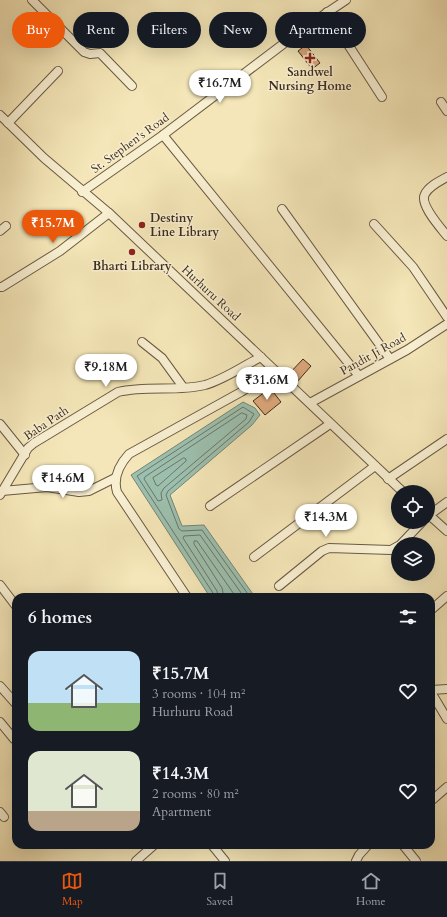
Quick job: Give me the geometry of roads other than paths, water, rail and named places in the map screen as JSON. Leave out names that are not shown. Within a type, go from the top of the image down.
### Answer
[{"type":"street","points":[[32,0],[84,52],[90,54],[100,53],[132,86]]},
{"type":"street","name":"St. Stephen's Road","points":[[327,12],[346,0]]},
{"type":"street","name":"St. Stephen's Road","points":[[82,192],[162,135],[279,48]]},
{"type":"street","points":[[350,48],[382,97]]},
{"type":"street","points":[[3,120],[58,71]]},
{"type":"street","points":[[441,102],[447,111]]},
{"type":"street","name":"Hurhuru Road","points":[[3,120],[82,192],[108,213],[395,485]]},
{"type":"street","points":[[162,135],[359,376]]},
{"type":"street","points":[[447,177],[425,192],[423,199],[425,206],[447,236]]},
{"type":"street","points":[[282,209],[390,359]]},
{"type":"street","points":[[0,286],[2,287],[60,251],[108,213]]},
{"type":"street","points":[[374,224],[414,267],[447,317]]},
{"type":"street","name":"Pandit Ji Road","points":[[310,403],[390,359],[447,324]]},
{"type":"street","points":[[142,342],[162,358],[183,387]]},
{"type":"street","name":"Baba Path","points":[[1,493],[34,443],[118,392],[131,389],[205,385],[218,380],[261,357]]},
{"type":"street","points":[[183,593],[117,492],[115,478],[123,461],[129,454],[241,392],[274,370]]},
{"type":"street","points":[[0,424],[25,455]]},
{"type":"street","points":[[210,506],[330,424]]},
{"type":"street","points":[[388,479],[447,439]]},
{"type":"street","points":[[254,557],[375,466]]},
{"type":"street","points":[[1,493],[47,487],[80,492],[89,490],[115,478]]},
{"type":"street","points":[[435,510],[447,502]]},
{"type":"street","points":[[435,521],[447,531]]},
{"type":"street","points":[[408,537],[415,529]]},
{"type":"street","points":[[279,586],[322,551],[329,548],[391,550]]},
{"type":"street","points":[[0,585],[12,601]]},
{"type":"street","points":[[435,606],[447,596]]},
{"type":"street","points":[[0,686],[12,700]]},
{"type":"street","points":[[435,690],[447,689]]},
{"type":"street","points":[[435,698],[447,719]]},
{"type":"street","points":[[0,722],[12,737]]},
{"type":"street","points":[[435,798],[447,787]]},
{"type":"street","points":[[136,861],[150,849]]},
{"type":"street","points":[[215,849],[225,861]]},
{"type":"street","points":[[356,861],[364,849]]},
{"type":"street","points":[[406,849],[416,861]]},
{"type":"water","points":[[243,402],[255,408],[260,415],[252,425],[170,495],[182,526],[204,525],[252,593],[207,593],[131,475]]},
{"type":"place","name":"Sandwel Nursing Home","points":[[310,58]]},
{"type":"place","name":"Destiny Line Library","points":[[142,225]]},
{"type":"place","name":"Bharti Library","points":[[132,252]]}]
